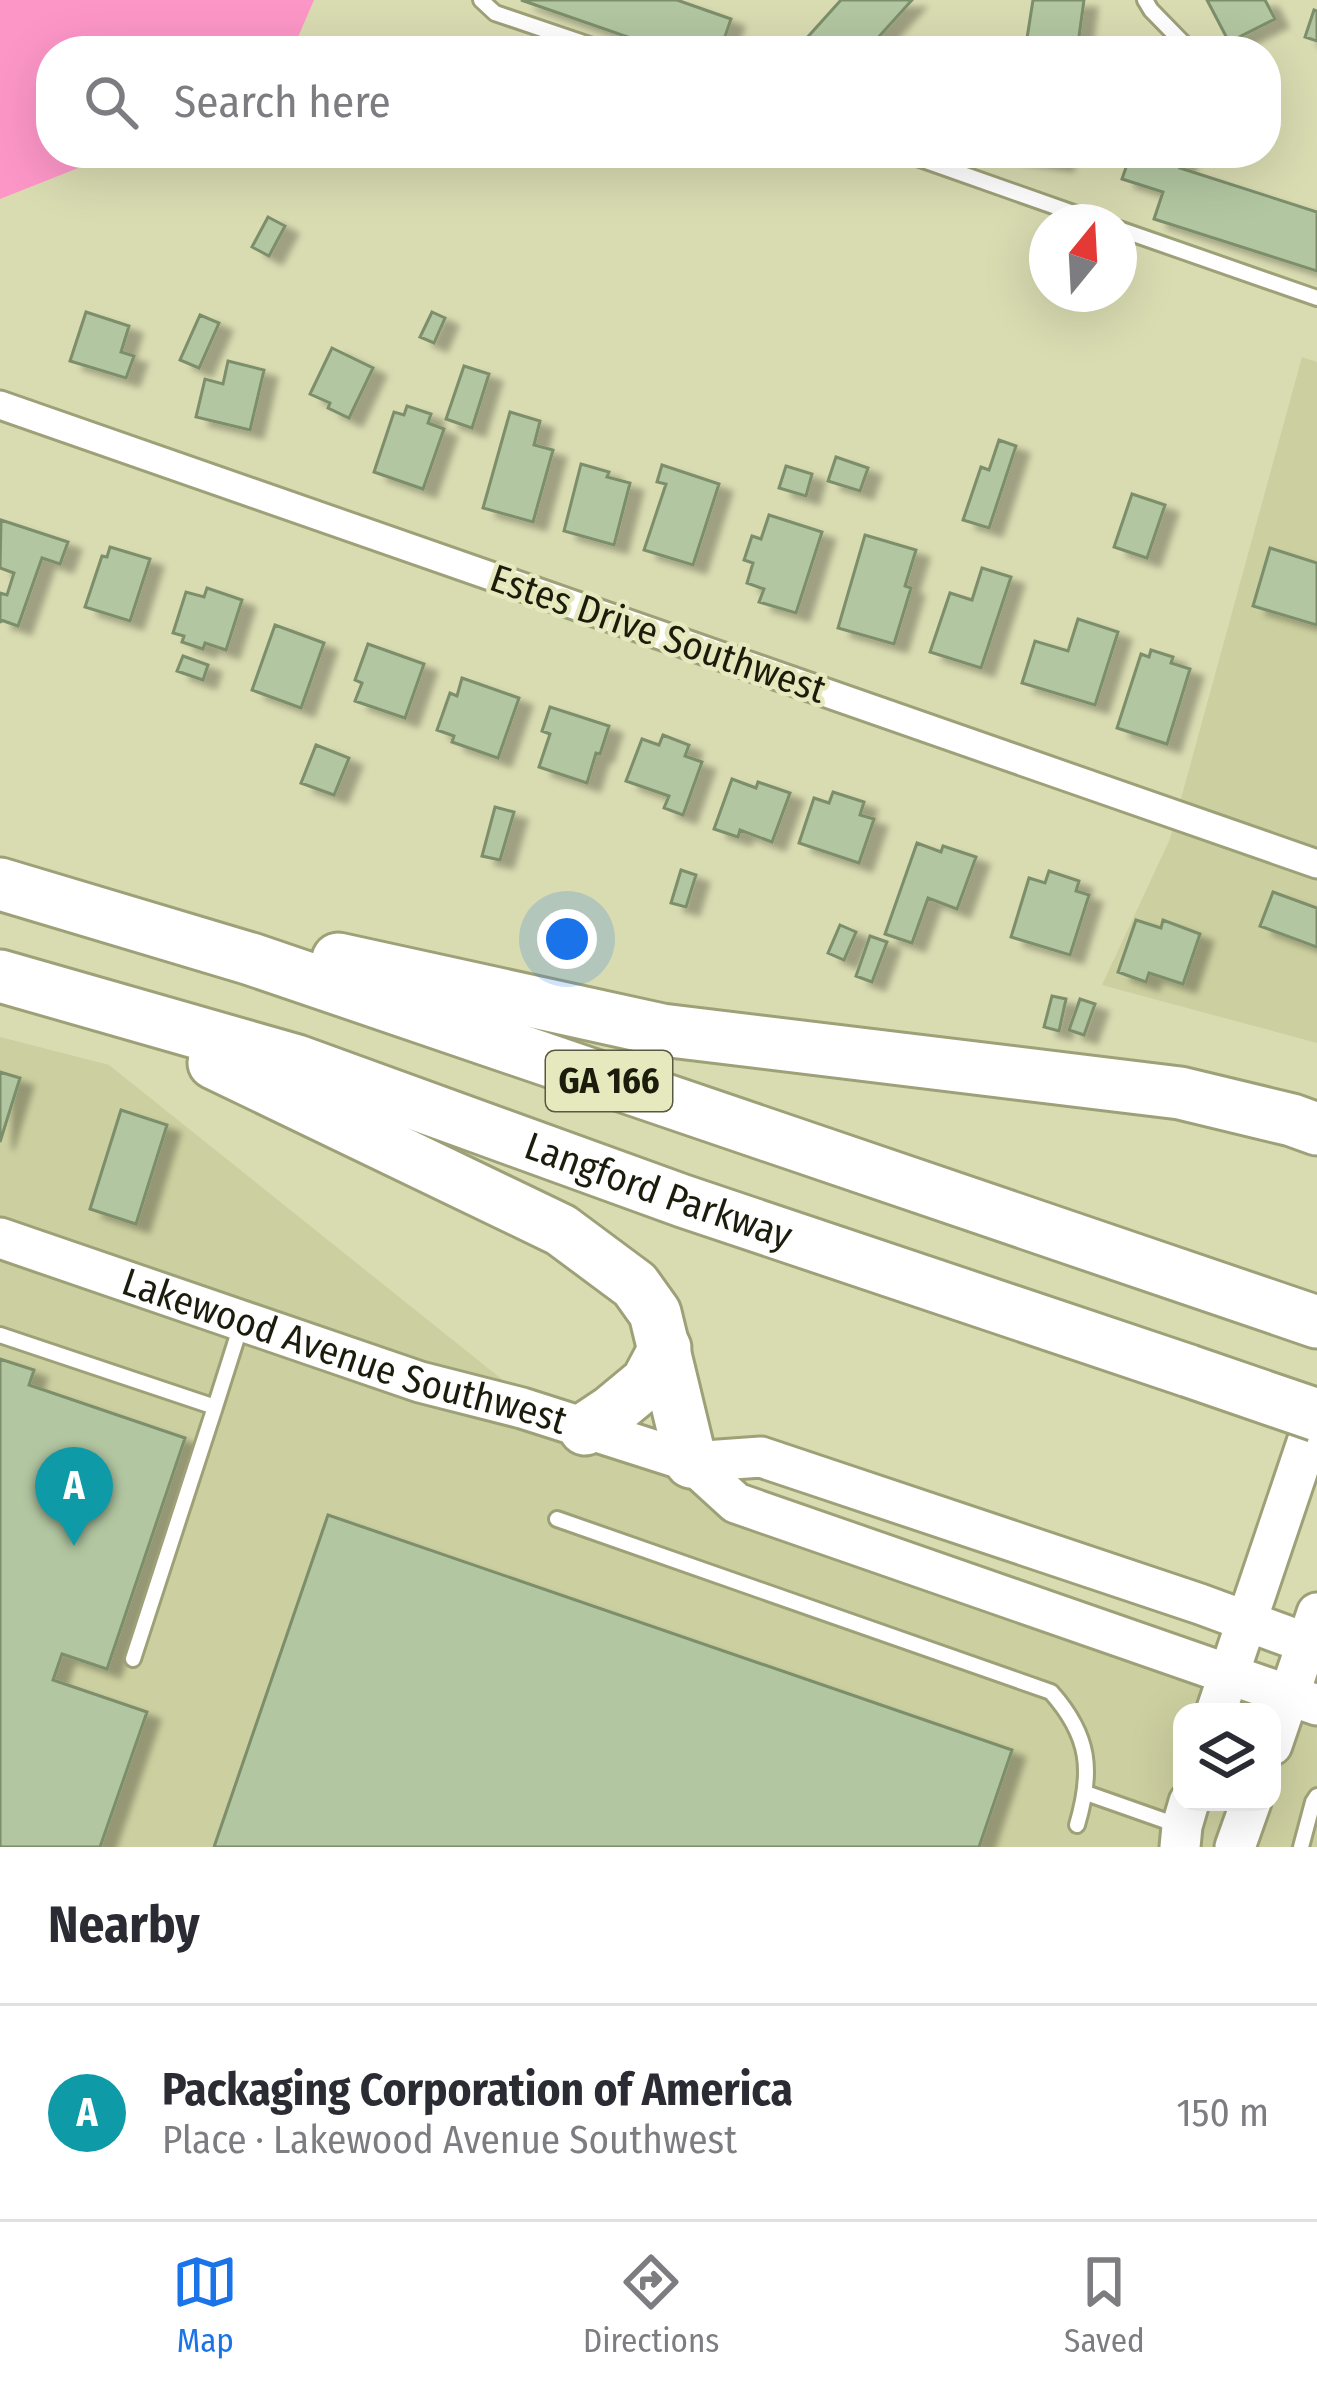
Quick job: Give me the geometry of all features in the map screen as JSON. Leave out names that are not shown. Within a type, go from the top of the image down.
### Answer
[{"type":"highway","points":[[12,887],[662,1030],[1180,1093],[1317,1129]]},
{"type":"highway","name":"GA 166","points":[[12,887],[274,967],[1317,1322]]},
{"type":"highway","points":[[22,981],[254,1082],[561,1230],[635,1285],[655,1313],[691,1462]]},
{"type":"highway","name":"Langford Parkway","points":[[22,981],[297,1061],[683,1201],[1317,1414]]},
{"type":"highway","points":[[585,1429],[647,1382],[665,1348]]},
{"type":"street","name":"Estes Drive Southwest","points":[[0,404],[1317,864]]},
{"type":"street","name":"Lakewood Avenue Southwest","points":[[0,1238],[420,1382],[522,1408],[691,1462],[761,1456],[1246,1620],[1313,1635]]},
{"type":"street","points":[[1222,1694],[1317,1414]]},
{"type":"street","name":"Lakewood Avenue Southwest","points":[[691,1462],[736,1503],[1222,1694],[1303,1701]]},
{"type":"street","points":[[1281,1732],[1303,1701],[1313,1635]]},
{"type":"street","points":[[1236,1847],[1248,1811]]},
{"type":"lane","points":[[481,0],[495,13],[563,36]]},
{"type":"lane","points":[[1145,0],[1176,36]]},
{"type":"lane","points":[[946,168],[1048,204]]},
{"type":"lane","points":[[1137,235],[1317,298]]},
{"type":"lane","points":[[133,1659],[243,1321]]},
{"type":"lane","points":[[0,1335],[215,1407]]},
{"type":"lane","points":[[557,1519],[1051,1692],[1077,1728],[1088,1771],[1076,1825]]},
{"type":"lane","points":[[1086,1793],[1183,1825]]},
{"type":"lane","points":[[1301,1847],[1317,1796]]},
{"type":"shaded area","points":[[0,0],[314,0],[298,36],[36,36],[36,168],[78,168],[0,199]]},
{"type":"shaded area","points":[[1302,357],[1317,362],[1317,1043],[1102,985],[1170,839]]},
{"type":"shaded area","points":[[0,1037],[109,1065],[594,1453],[1317,1700],[1317,1847],[0,1847]]},
{"type":"building","points":[[521,0],[677,0],[731,19],[725,36],[625,36]]},
{"type":"building","points":[[841,0],[912,0],[880,36],[809,36]]},
{"type":"building","points":[[1033,0],[1084,0],[1079,36],[1027,36]]},
{"type":"building","points":[[1207,0],[1265,0],[1275,19],[1241,36],[1226,36]]},
{"type":"building","points":[[1317,11],[1317,41],[1305,37]]},
{"type":"building","points":[[1126,168],[1180,168],[1317,212],[1317,271],[1154,219],[1163,192],[1122,179]]},
{"type":"building","points":[[268,217],[285,226],[269,256],[252,247]]},
{"type":"building","points":[[86,312],[129,326],[121,352],[134,356],[126,378],[70,361]]},
{"type":"building","points":[[432,312],[445,318],[434,343],[420,337]]},
{"type":"building","points":[[200,315],[219,323],[199,368],[180,360]]},
{"type":"building","points":[[332,348],[373,368],[349,418],[310,394]]},
{"type":"building","points":[[228,361],[264,370],[250,430],[196,417],[205,379],[223,384]]},
{"type":"building","points":[[464,366],[489,374],[472,428],[446,419]]},
{"type":"building","points":[[407,406],[431,414],[428,423],[444,429],[423,489],[374,472],[394,412],[404,415]]},
{"type":"building","points":[[510,412],[540,421],[534,445],[553,450],[533,522],[483,508]]},
{"type":"building","points":[[999,440],[1016,446],[989,528],[963,520],[981,467],[989,470]]},
{"type":"building","points":[[836,457],[868,468],[860,491],[828,481]]},
{"type":"building","points":[[581,464],[630,483],[614,545],[564,531]]},
{"type":"building","points":[[662,465],[719,484],[693,565],[644,550],[666,484],[657,482]]},
{"type":"building","points":[[786,466],[812,474],[806,496],[779,488]]},
{"type":"building","points":[[1132,494],[1165,505],[1147,558],[1114,547]]},
{"type":"building","points":[[769,515],[822,532],[796,613],[759,602],[764,589],[747,583],[753,563],[744,560],[752,536],[761,539]]},
{"type":"building","points":[[1,520],[68,542],[60,564],[42,558],[18,626],[0,623],[0,593],[7,595],[14,573],[0,568]]},
{"type":"building","points":[[865,535],[916,550],[905,586],[911,588],[894,644],[838,628]]},
{"type":"building","points":[[110,547],[150,559],[130,621],[85,607],[102,556],[107,557]]},
{"type":"building","points":[[1270,548],[1317,563],[1317,625],[1253,606]]},
{"type":"building","points":[[982,568],[1011,577],[981,668],[930,652],[950,593],[972,600]]},
{"type":"building","points":[[207,588],[242,600],[226,650],[205,643],[203,649],[182,642],[184,636],[173,633],[186,592],[204,597]]},
{"type":"building","points":[[1078,619],[1118,632],[1095,705],[1022,683],[1035,641],[1068,651]]},
{"type":"building","points":[[275,625],[324,643],[301,708],[252,690]]},
{"type":"building","points":[[368,644],[424,664],[405,718],[355,701],[362,683],[355,680]]},
{"type":"building","points":[[1151,650],[1190,669],[1167,744],[1117,728],[1141,654],[1149,657]]},
{"type":"building","points":[[183,656],[208,665],[203,680],[177,671]]},
{"type":"building","points":[[462,678],[519,698],[498,758],[452,742],[454,736],[437,730],[450,693],[457,696]]},
{"type":"building","points":[[550,707],[609,726],[587,783],[539,767],[550,734],[542,731]]},
{"type":"building","points":[[663,735],[689,745],[685,756],[702,762],[683,815],[664,808],[669,796],[626,781],[642,739],[659,745]]},
{"type":"building","points":[[316,745],[349,758],[334,795],[301,783]]},
{"type":"building","points":[[732,779],[790,793],[772,842],[740,830],[738,837],[714,829]]},
{"type":"building","points":[[833,792],[864,802],[860,815],[874,819],[859,863],[799,843],[814,798],[829,803]]},
{"type":"building","points":[[495,807],[514,812],[500,860],[482,856]]},
{"type":"building","points":[[917,843],[976,857],[957,909],[928,898],[912,943],[885,934]]},
{"type":"building","points":[[681,870],[696,875],[686,907],[671,903]]},
{"type":"building","points":[[1049,871],[1079,881],[1076,891],[1089,895],[1070,955],[1011,937],[1029,878],[1045,883]]},
{"type":"building","points":[[1273,892],[1317,908],[1317,947],[1260,926]]},
{"type":"building","points":[[1136,920],[1161,928],[1163,920],[1200,934],[1183,984],[1149,973],[1146,982],[1118,972]]},
{"type":"building","points":[[840,925],[856,932],[844,960],[828,953]]},
{"type":"building","points":[[870,936],[887,942],[872,982],[856,976]]},
{"type":"building","points":[[1052,996],[1066,999],[1059,1031],[1044,1027]]},
{"type":"building","points":[[1080,999],[1095,1004],[1084,1035],[1069,1030]]},
{"type":"building","points":[[0,1072],[20,1078],[0,1142]]},
{"type":"building","points":[[121,1110],[167,1125],[136,1224],[90,1209]]},
{"type":"building","points":[[0,1359],[34,1370],[29,1385],[185,1438],[107,1669],[62,1654],[53,1680],[147,1712],[100,1847],[0,1847]]},
{"type":"building","points":[[328,1515],[1012,1750],[979,1847],[214,1847]]},
{"type":"place","name":"Packaging Corporation of America","points":[[74,1546]]}]
